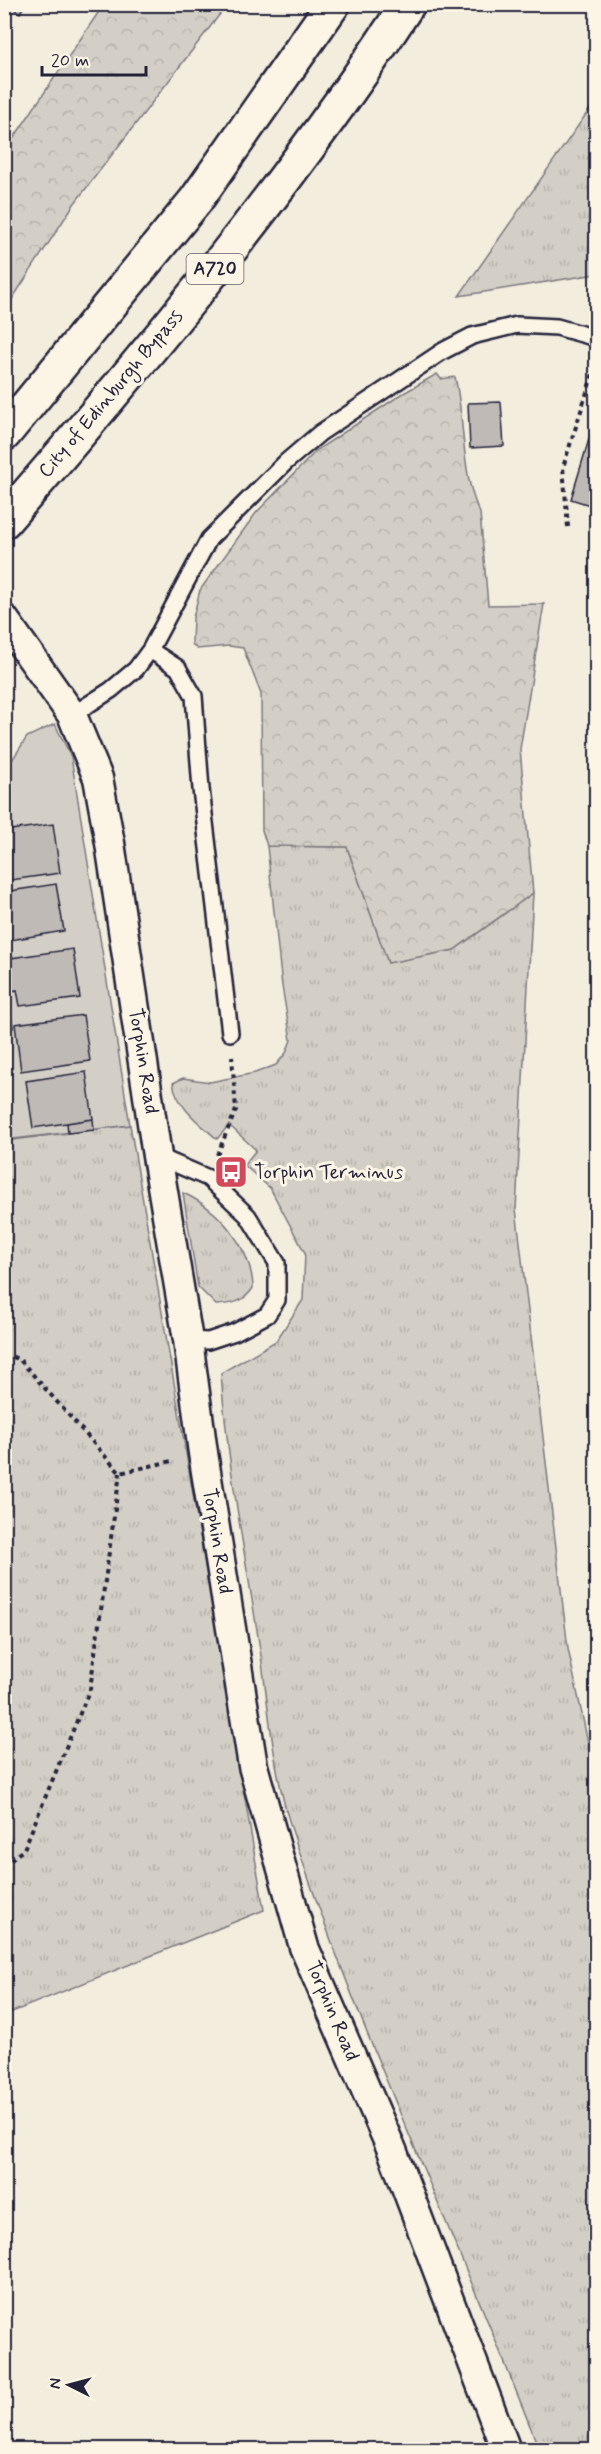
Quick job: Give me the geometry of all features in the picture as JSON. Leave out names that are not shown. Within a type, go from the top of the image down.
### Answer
[{"type":"highway","name":"A720","points":[[4,434],[196,200],[333,4]]},
{"type":"highway","name":"City of Edinburgh Bypass","points":[[4,521],[85,428],[226,256],[365,71],[408,4]]},
{"type":"street","name":"Torphin Road","points":[[4,620],[72,715],[98,778],[188,1340],[203,1454],[253,1766],[304,1947],[392,2150],[506,2450]]},
{"type":"lane","points":[[72,715],[127,676],[150,650],[209,539],[261,486],[320,433],[443,351],[472,336],[517,325],[557,327],[597,338]]},
{"type":"lane","points":[[150,650],[178,668],[194,696],[201,789],[230,1034]]},
{"type":"lane","points":[[157,1156],[208,1178],[248,1216],[278,1263],[277,1300],[267,1315],[235,1332],[208,1341],[188,1340]]},
{"type":"path","points":[[568,527],[563,467],[597,364]]},
{"type":"path","points":[[208,1178],[236,1110],[230,1034]]},
{"type":"path","points":[[4,1353],[20,1360],[120,1473],[90,1689],[24,1849],[4,1866]]},
{"type":"path","points":[[120,1473],[203,1454]]},
{"type":"green space","points":[[104,4],[227,5],[74,204],[5,310],[5,151]]},
{"type":"green space","points":[[596,97],[596,274],[459,296],[594,103]]},
{"type":"green space","points":[[437,374],[441,379],[455,377],[469,482],[480,513],[488,605],[544,604],[520,749],[533,893],[454,950],[388,963],[347,847],[267,846],[262,830],[261,694],[243,648],[229,646],[197,649],[192,644],[193,618],[200,590],[256,513],[317,450],[402,394]]},
{"type":"green space","points":[[55,724],[71,757],[130,1125],[5,1140],[5,771],[27,737]]},
{"type":"green space","points":[[267,846],[347,847],[388,963],[454,950],[533,893],[516,1209],[568,1649],[596,1780],[596,2449],[539,2449],[348,1985],[291,1827],[279,1782],[232,1475],[221,1373],[276,1341],[303,1300],[305,1253],[270,1188],[244,1165],[256,1150],[229,1125],[217,1139],[184,1107],[175,1092],[173,1083],[183,1078],[210,1082],[255,1073],[276,1065],[286,1053],[291,1040],[282,986]]},
{"type":"green space","points":[[130,1125],[264,1910],[5,2015],[5,1141]]},
{"type":"green space","points":[[183,1193],[209,1209],[221,1220],[240,1245],[247,1259],[253,1288],[242,1299],[233,1303],[216,1305],[198,1287]]},
{"type":"building","points":[[7,4],[25,4],[20,13]]},
{"type":"building","points":[[501,402],[504,446],[470,448],[468,403]]},
{"type":"building","points":[[596,416],[596,507],[571,499]]},
{"type":"building","points":[[53,824],[60,873],[4,881],[4,831]]},
{"type":"building","points":[[56,884],[64,931],[4,941],[4,892]]},
{"type":"building","points":[[73,949],[80,998],[20,1006],[17,990],[8,992],[4,989],[4,959]]},
{"type":"building","points":[[11,1015],[13,1028],[4,1030],[4,1016]]},
{"type":"building","points":[[83,1015],[90,1061],[21,1071],[15,1024]]},
{"type":"building","points":[[86,1072],[93,1119],[33,1128],[26,1081]]},
{"type":"building","points":[[93,1119],[94,1130],[68,1133],[67,1123]]},
{"type":"place","name":"Torphin Terminus","points":[[231,1172]]}]
